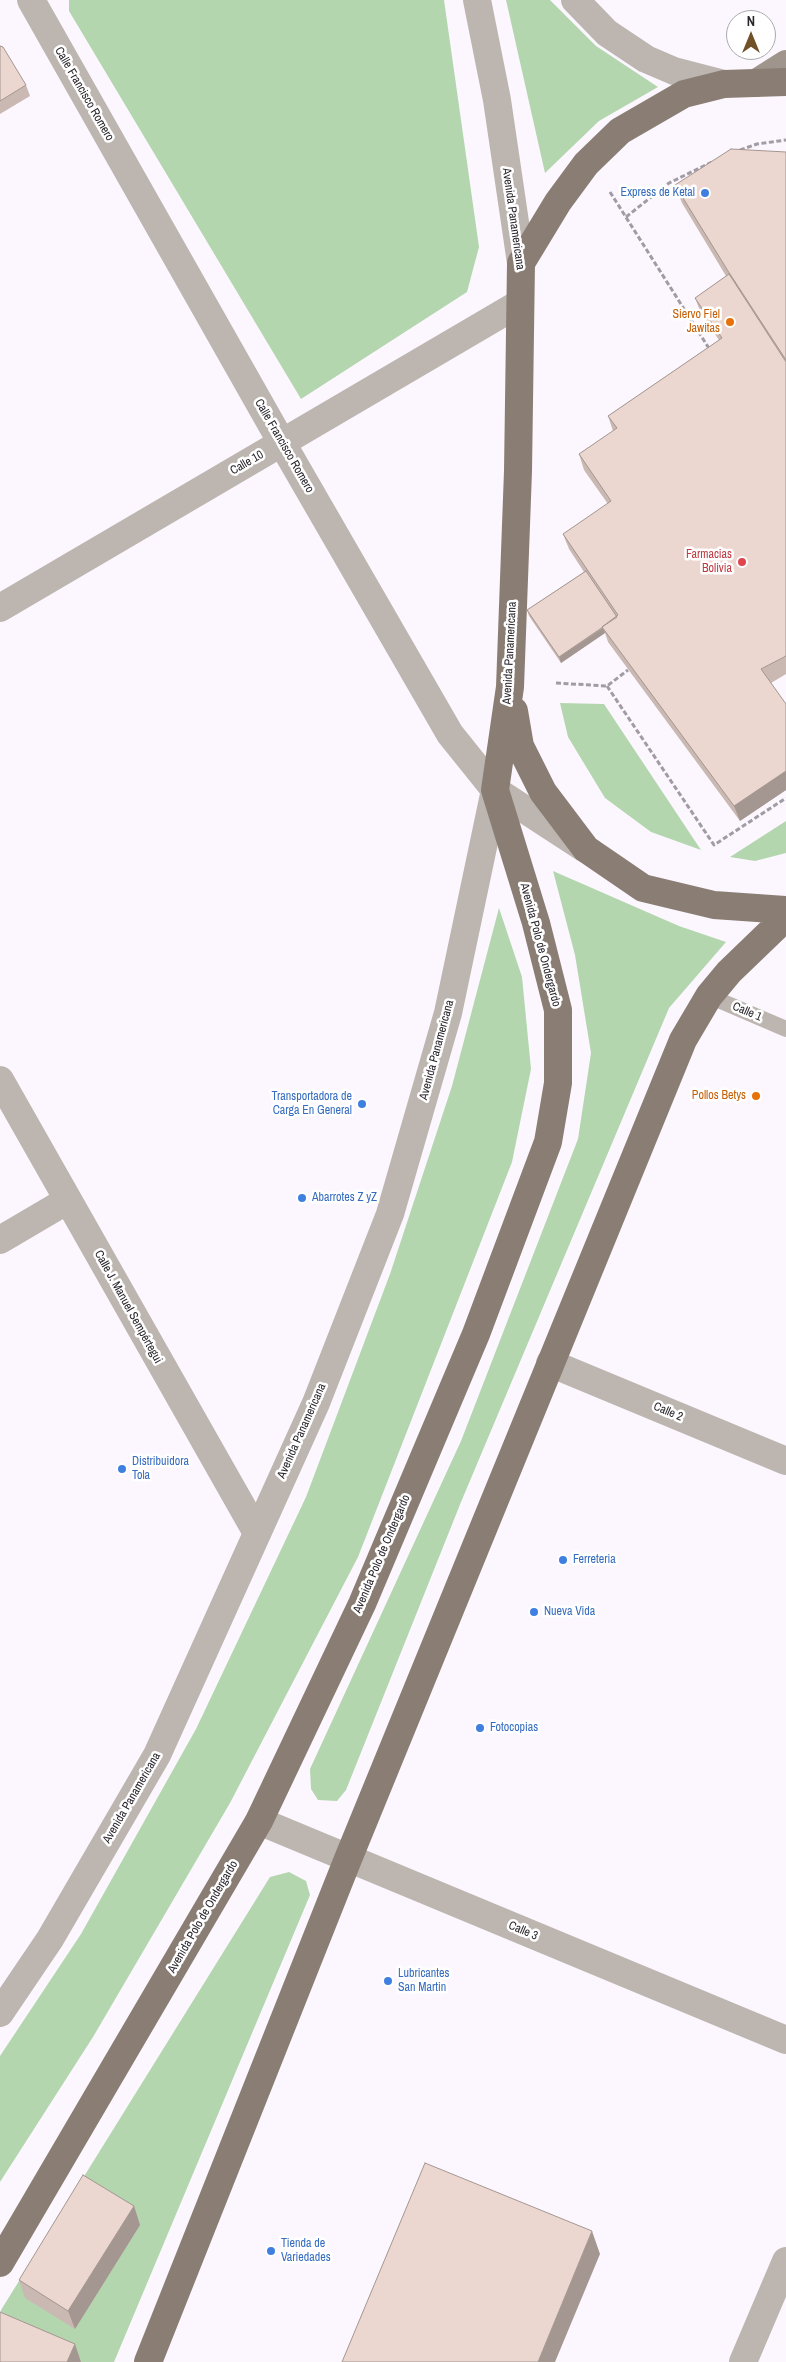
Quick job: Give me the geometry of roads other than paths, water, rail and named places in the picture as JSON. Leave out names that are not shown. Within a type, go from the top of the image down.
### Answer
[{"type":"main road","points":[[756,83],[786,64]]},
{"type":"main road","points":[[521,263],[558,202],[586,164],[620,131],[684,94],[724,84],[786,82]]},
{"type":"main road","name":"Avenida Panamericana","points":[[495,790],[510,687],[518,472],[521,263]]},
{"type":"main road","points":[[510,687],[520,746],[543,792],[586,849],[643,888],[714,905],[786,910]]},
{"type":"main road","name":"Avenida Polo de Ondergardo","points":[[0,2263],[259,1821],[366,1595],[476,1334],[548,1142],[558,1083],[558,1010],[536,923],[495,790]]},
{"type":"main road","points":[[149,2362],[348,1859],[682,1040],[709,996],[729,972],[786,917]]},
{"type":"street","name":"Calle Francisco Romero","points":[[31,0],[282,443],[450,734],[495,790],[586,849]]},
{"type":"street","name":"Avenida Panamericana","points":[[477,0],[497,100],[521,263]]},
{"type":"street","points":[[575,0],[607,33],[646,59],[674,71],[724,84]]},
{"type":"street","name":"Calle 10","points":[[0,608],[520,303]]},
{"type":"street","name":"Avenida Panamericana","points":[[0,2013],[50,1939],[157,1755],[316,1402],[390,1214],[448,1013],[495,790]]},
{"type":"street","name":"Calle J. Manuel Sempértegui","points":[[0,1080],[257,1533]]},
{"type":"street","points":[[0,1240],[68,1200]]},
{"type":"street","name":"Calle 2","points":[[550,1363],[786,1461]]},
{"type":"street","name":"Calle 3","points":[[259,1821],[786,2040]]},
{"type":"street","points":[[743,2362],[786,2261]]},
{"type":"lane","name":"Calle 1","points":[[709,996],[786,1029]]},
{"type":"place","name":"Express de Ketal","points":[[705,193]]},
{"type":"place","name":"Siervo Fiel Jawitas","points":[[730,322]]},
{"type":"place","name":"Farmacias Bolivia","points":[[742,562]]},
{"type":"place","name":"Pollos Betys","points":[[756,1096]]},
{"type":"place","name":"Transportadora de Carga En General","points":[[362,1104]]},
{"type":"place","name":"Abarrotes Z yZ","points":[[302,1198]]},
{"type":"place","name":"Distribuidora Tola","points":[[122,1469]]},
{"type":"place","name":"Ferreteria","points":[[563,1560]]},
{"type":"place","name":"Nueva Vida","points":[[534,1612]]},
{"type":"place","name":"Fotocopias","points":[[480,1728]]},
{"type":"place","name":"Lubricantes San Martin","points":[[388,1981]]},
{"type":"place","name":"Tienda de Variedades","points":[[271,2251]]}]
